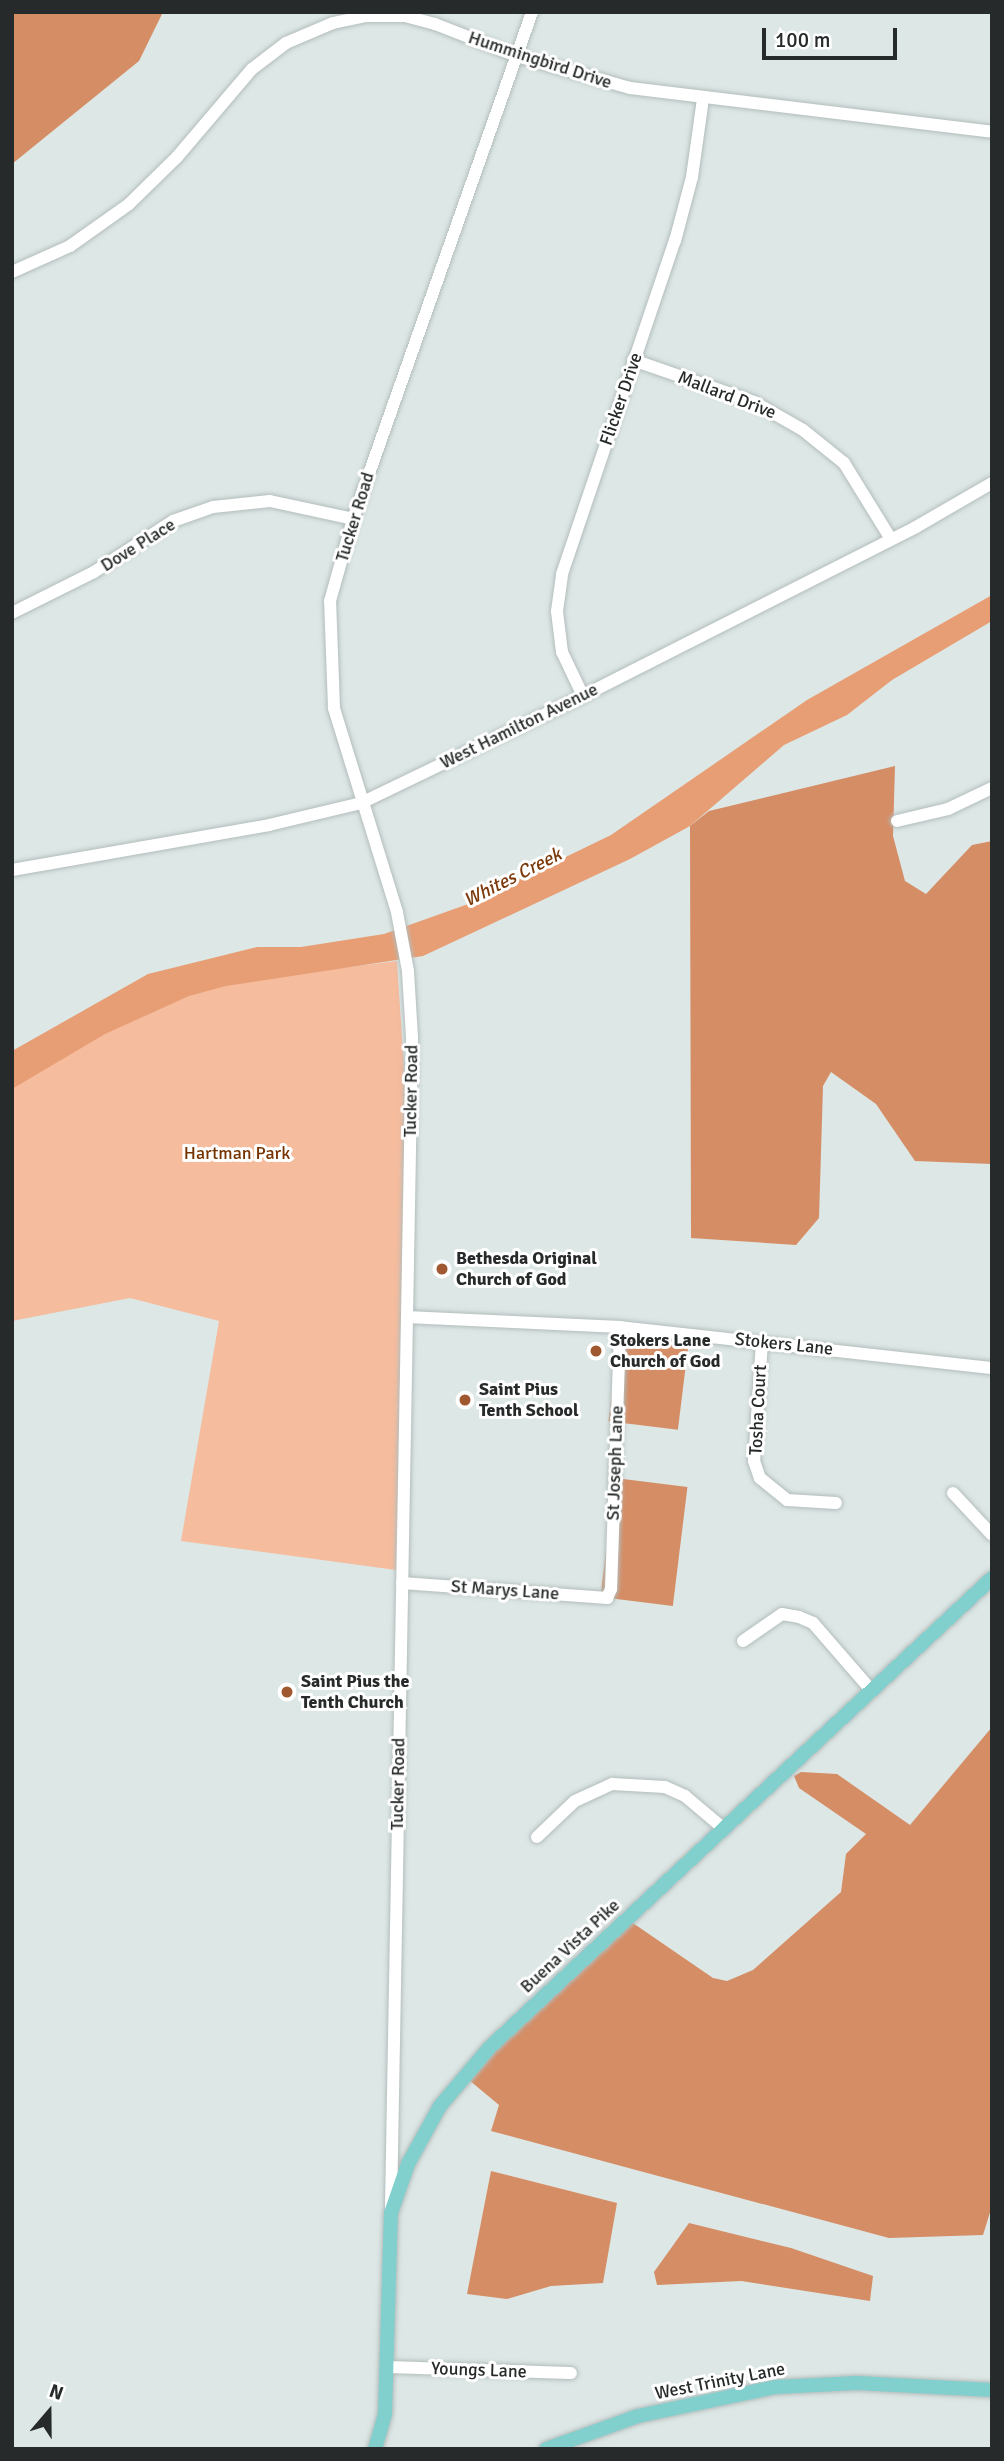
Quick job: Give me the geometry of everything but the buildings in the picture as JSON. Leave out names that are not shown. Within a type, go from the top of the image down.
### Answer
[{"type":"main road","name":"Buena Vista Pike","points":[[375,2449],[385,2413],[391,2213],[421,2136],[463,2075],[992,1578]]},
{"type":"main road","name":"West Trinity Lane","points":[[546,2449],[638,2416],[776,2387],[858,2383],[992,2390]]},
{"type":"street","name":"Tucker Road","points":[[391,2213],[412,1037],[408,971],[397,912],[361,803],[334,708],[330,601],[353,519],[531,12]]},
{"type":"street","name":"Hummingbird Drive","points":[[12,272],[70,246],[128,204],[177,158],[252,69],[286,43],[333,23],[365,16],[404,16],[517,56],[599,81],[703,99],[992,132]]},
{"type":"street","name":"Flicker Drive","points":[[583,696],[562,652],[559,599],[562,574],[678,229],[692,177],[703,99]]},
{"type":"street","name":"Mallard Drive","points":[[634,360],[754,402],[803,430],[844,463],[891,539]]},
{"type":"street","name":"West Hamilton Avenue","points":[[12,870],[269,825],[361,803],[583,696],[891,539],[992,483]]},
{"type":"street","name":"Dove Place","points":[[12,613],[94,572],[173,521],[213,507],[270,501],[353,519]]},
{"type":"street","points":[[897,821],[948,809],[992,788]]},
{"type":"street","name":"Stokers Lane","points":[[407,1317],[620,1327],[992,1368]]},
{"type":"street","name":"St Joseph Lane","points":[[607,1598],[611,1589],[620,1327]]},
{"type":"street","name":"Tosha Court","points":[[762,1342],[754,1461],[760,1478],[787,1500],[836,1503]]},
{"type":"street","points":[[953,1493],[992,1535]]},
{"type":"street","name":"St Marys Lane","points":[[402,1583],[607,1598]]},
{"type":"street","points":[[743,1641],[766,1622],[782,1615],[799,1617],[813,1623],[872,1691]]},
{"type":"street","points":[[537,1837],[575,1801],[612,1784],[665,1787],[685,1796],[724,1829]]},
{"type":"street","name":"Youngs Lane","points":[[387,2367],[570,2373]]},
{"type":"green space","name":"Hartman Park","points":[[397,961],[406,1098],[396,1570],[181,1541],[219,1321],[130,1298],[12,1321],[12,1070],[209,985]]},
{"type":"shaded area","points":[[12,12],[163,12],[139,61],[12,164]]},
{"type":"shaded area","points":[[992,595],[992,621],[892,680],[847,715],[784,745],[690,826],[630,859],[423,956],[226,986],[189,996],[105,1034],[12,1089],[12,1051],[148,974],[257,947],[301,947],[384,934],[471,903],[611,835],[807,700]]},
{"type":"shaded area","points":[[895,766],[893,836],[905,881],[926,894],[972,845],[992,841],[992,1164],[915,1161],[876,1104],[831,1072],[823,1086],[819,1218],[796,1245],[691,1238],[690,826],[709,811]]},
{"type":"shaded area","points":[[620,1327],[689,1336],[678,1430],[608,1421]]},
{"type":"shaded area","points":[[615,1478],[687,1487],[673,1606],[600,1597]]},
{"type":"shaded area","points":[[992,1727],[992,2206],[983,2235],[889,2238],[491,2131],[499,2105],[463,2075],[627,1919],[713,1978],[727,1981],[753,1970],[841,1892],[846,1854],[866,1834],[799,1788],[794,1776],[801,1772],[837,1774],[910,1825]]},
{"type":"shaded area","points":[[491,2171],[617,2203],[603,2283],[551,2286],[507,2299],[467,2294]]},
{"type":"shaded area","points":[[689,2223],[791,2248],[873,2276],[870,2301],[741,2281],[657,2285],[654,2272]]},
{"type":"place","name":"Bethesda Original Church of God","points":[[442,1269]]},
{"type":"place","name":"Stokers Lane Church of God","points":[[596,1351]]},
{"type":"place","name":"Saint Pius Tenth School","points":[[465,1400]]},
{"type":"place","name":"Saint Pius the Tenth Church","points":[[287,1692]]},
{"type":"water label","name":"Whites Creek","points":[[513,878]]}]
